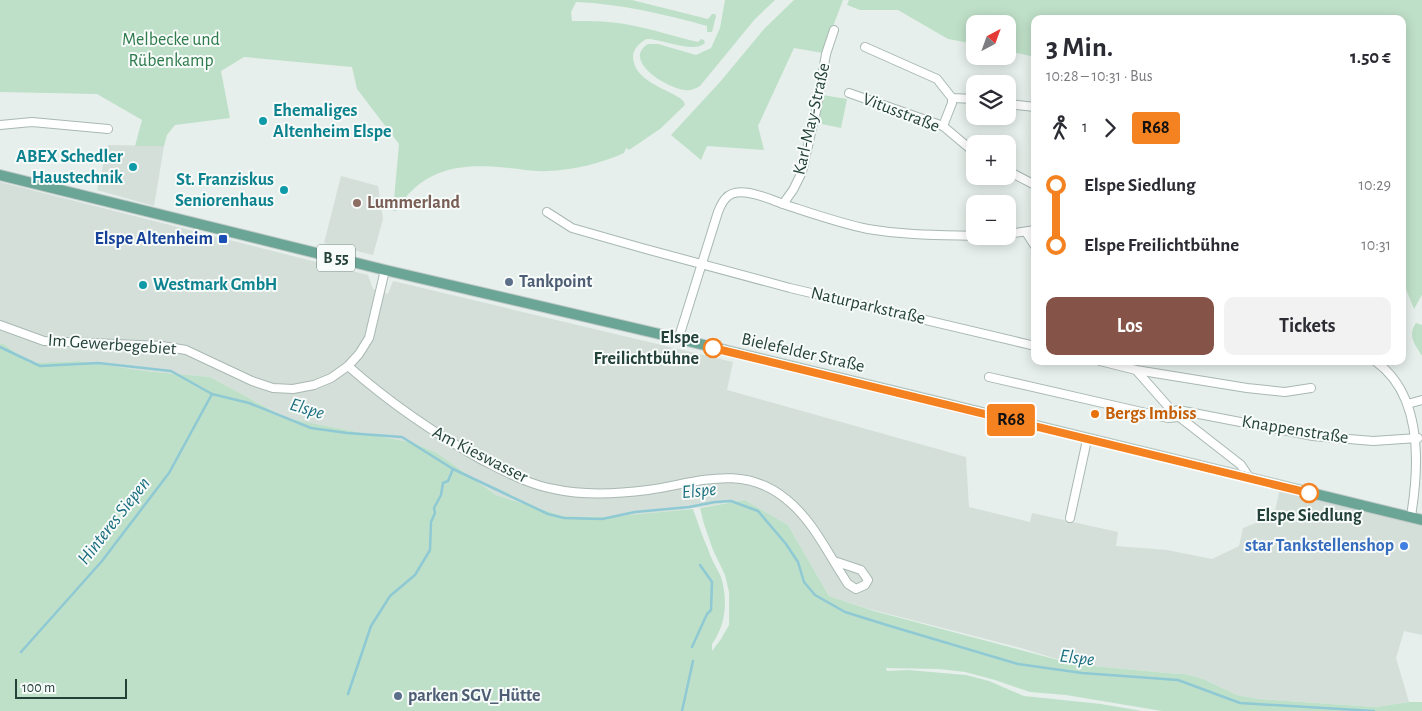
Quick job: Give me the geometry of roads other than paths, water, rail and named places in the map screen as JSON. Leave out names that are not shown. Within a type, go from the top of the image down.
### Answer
[{"type":"main road","name":"Bielefelder Straße","points":[[0,174],[385,270],[1422,520]]},
{"type":"street","name":"Karl-May-Straße","points":[[783,204],[802,172],[816,111],[826,54],[834,30]]},
{"type":"street","points":[[865,47],[937,79],[944,86],[952,98],[952,103],[943,126]]},
{"type":"street","name":"Vitusstraße","points":[[849,93],[943,126],[966,145]]},
{"type":"street","points":[[952,98],[966,99]]},
{"type":"street","points":[[1016,105],[1031,107]]},
{"type":"street","points":[[0,124],[32,122],[108,129]]},
{"type":"street","points":[[1016,175],[1031,183]]},
{"type":"street","points":[[678,340],[718,212],[726,198],[736,192],[744,192],[868,229],[966,236]]},
{"type":"street","name":"Naturparkstraße","points":[[547,212],[560,222],[577,229],[702,264],[799,290],[1031,345]]},
{"type":"street","points":[[1016,233],[1031,231]]},
{"type":"street","points":[[1026,232],[1031,240]]},
{"type":"street","name":"Im Gewerbegebiet","points":[[0,325],[44,341],[162,346],[186,350],[252,381],[273,388],[292,389],[314,385],[331,378],[348,366],[359,354],[369,338],[385,270]]},
{"type":"street","points":[[1116,365],[1246,388],[1285,392],[1311,388]]},
{"type":"street","points":[[1381,365],[1391,372],[1400,382],[1411,403],[1416,420],[1420,449],[1411,516]]},
{"type":"street","name":"Am Kieswasser","points":[[348,366],[380,394],[424,426],[507,473],[553,489],[597,494],[649,490],[718,478],[747,479],[771,489],[785,498],[800,512],[834,561]]},
{"type":"street","points":[[1136,370],[1176,414],[1241,465],[1249,477]]},
{"type":"street","name":"Knappenstraße","points":[[989,377],[1168,418],[1176,414],[1178,410],[1313,436],[1373,441],[1418,438]]},
{"type":"street","points":[[1411,403],[1422,400]]},
{"type":"street","points":[[1070,518],[1087,440]]},
{"type":"waterway","name":"Elspe","points":[[0,347],[40,366],[98,363],[171,371],[212,394],[249,403],[311,428],[402,437],[453,469],[548,514],[564,518],[602,519],[635,512],[731,501],[758,511],[786,544],[798,562],[804,582],[815,595],[845,612],[1018,664],[1082,673],[1178,680],[1240,703],[1374,711]]},
{"type":"waterway","name":"Hinteres Siepen","points":[[21,652],[102,561],[169,473],[212,394]]},
{"type":"waterway","points":[[348,694],[371,626],[390,596],[415,575],[430,550],[431,522],[435,513],[434,508],[441,495],[443,483],[448,481],[453,469]]},
{"type":"waterway","points":[[692,647],[707,614],[711,610],[712,582],[700,565]]},
{"type":"waterway","points":[[682,711],[693,661]]},
{"type":"place","name":"Ehemaliges Altenheim Elspe","points":[[263,121]]},
{"type":"place","name":"ABEX Schedler Haustechnik","points":[[133,167]]},
{"type":"place","name":"St. Franziskus Seniorenhaus","points":[[284,190]]},
{"type":"place","name":"Lummerland","points":[[357,203]]},
{"type":"place","name":"Elspe Altenheim","points":[[223,239]]},
{"type":"place","name":"Tankpoint","points":[[509,282]]},
{"type":"place","name":"Westmark GmbH","points":[[143,285]]},
{"type":"place","name":"Elspe Freilichtbühne","points":[[713,348]]},
{"type":"place","name":"Bergs Imbiss","points":[[1095,414]]},
{"type":"place","name":"Elspe Siedlung","points":[[1309,493]]},
{"type":"place","name":"star Tankstellenshop","points":[[1404,546]]},
{"type":"place","name":"parken SGV_Hütte","points":[[398,696]]},
{"type":"park label","name":"Melbecke und Rübenkamp","points":[[171,50]]}]
